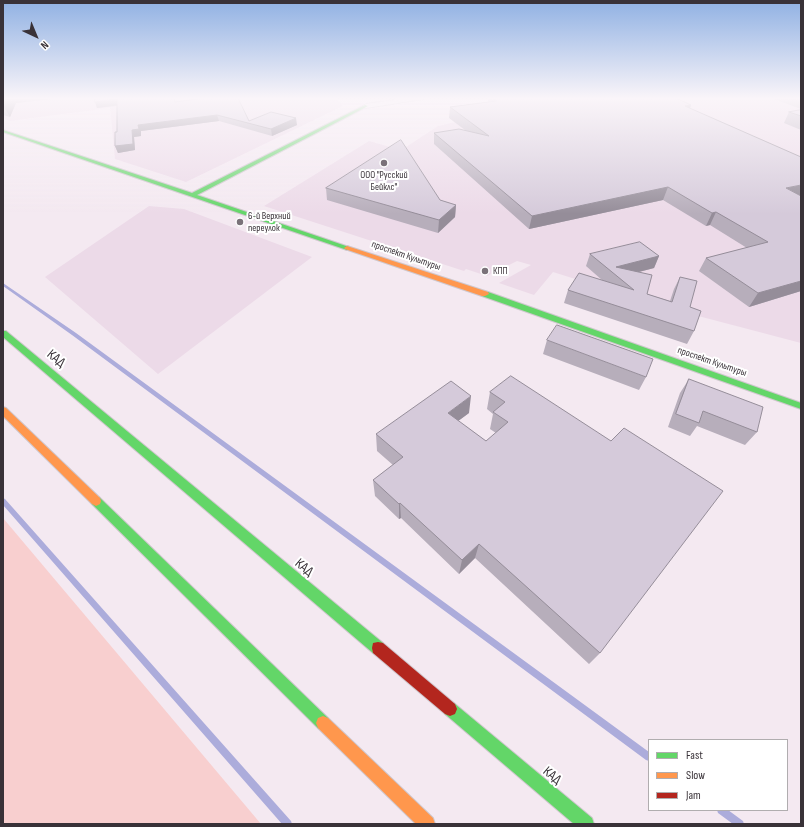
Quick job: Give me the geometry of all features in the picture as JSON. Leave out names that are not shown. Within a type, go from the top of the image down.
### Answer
[{"type":"main road","name":"проспект Культуры","points":[[20,137],[481,293],[801,406]]},
{"type":"main road","points":[[193,195],[307,137]]},
{"type":"main road","name":"КАД","points":[[3,333],[586,824]]},
{"type":"main road","points":[[3,410],[426,824]]},
{"type":"shaded area","points":[[113,137],[280,137],[186,182],[115,159]]},
{"type":"shaded area","points":[[422,137],[801,137],[801,343],[664,307],[553,272],[534,295],[499,283],[531,265],[517,261],[487,276],[466,269],[464,271],[264,206],[369,141],[405,151],[406,147]]},
{"type":"shaded area","points":[[149,206],[184,209],[312,257],[158,374],[45,277]]},
{"type":"shaded area","points":[[3,518],[261,824],[3,824]]},
{"type":"building","points":[[115,137],[132,137],[133,144],[115,146]]},
{"type":"building","points":[[438,137],[755,137],[801,157],[801,185],[786,188],[801,196],[801,281],[758,293],[706,258],[768,242],[716,212],[712,213],[668,187],[532,216]]},
{"type":"building","points":[[401,140],[440,200],[456,205],[439,220],[326,188]]},
{"type":"building","points":[[640,242],[659,256],[616,267],[652,275],[647,294],[672,302],[680,277],[697,281],[690,307],[701,311],[694,331],[568,290],[579,273],[634,290],[590,254]]},
{"type":"building","points":[[557,325],[653,359],[646,377],[547,340]]},
{"type":"building","points":[[511,376],[611,441],[624,428],[723,491],[600,653],[479,544],[462,560],[373,480],[403,457],[376,434],[451,381],[471,396],[448,413],[486,441],[508,422],[493,412],[505,402],[490,392]]},
{"type":"building","points":[[689,379],[763,407],[757,432],[703,411],[699,423],[676,414]]},
{"type":"waterway","points":[[3,284],[74,334],[648,756]]},
{"type":"waterway","points":[[3,501],[288,824]]},
{"type":"waterway","points":[[722,811],[740,824]]},
{"type":"traffic: fast","points":[[19,137],[347,248]]},
{"type":"traffic: fast","points":[[193,195],[307,137]]},
{"type":"traffic: fast","points":[[485,294],[801,406]]},
{"type":"traffic: fast","points":[[3,333],[378,648]]},
{"type":"traffic: fast","points":[[96,501],[323,723]]},
{"type":"traffic: fast","points":[[450,709],[586,824]]},
{"type":"traffic: slow","points":[[347,248],[485,294]]},
{"type":"traffic: slow","points":[[3,410],[96,501]]},
{"type":"traffic: slow","points":[[323,723],[427,824]]},
{"type":"traffic: jam","points":[[378,648],[450,709]]},
{"type":"place","name":"ООО \"Русский Бейклс\"","points":[[384,163]]},
{"type":"place","name":"6-й Верхний переулок","points":[[240,222]]},
{"type":"place","name":"КПП","points":[[485,271]]}]
